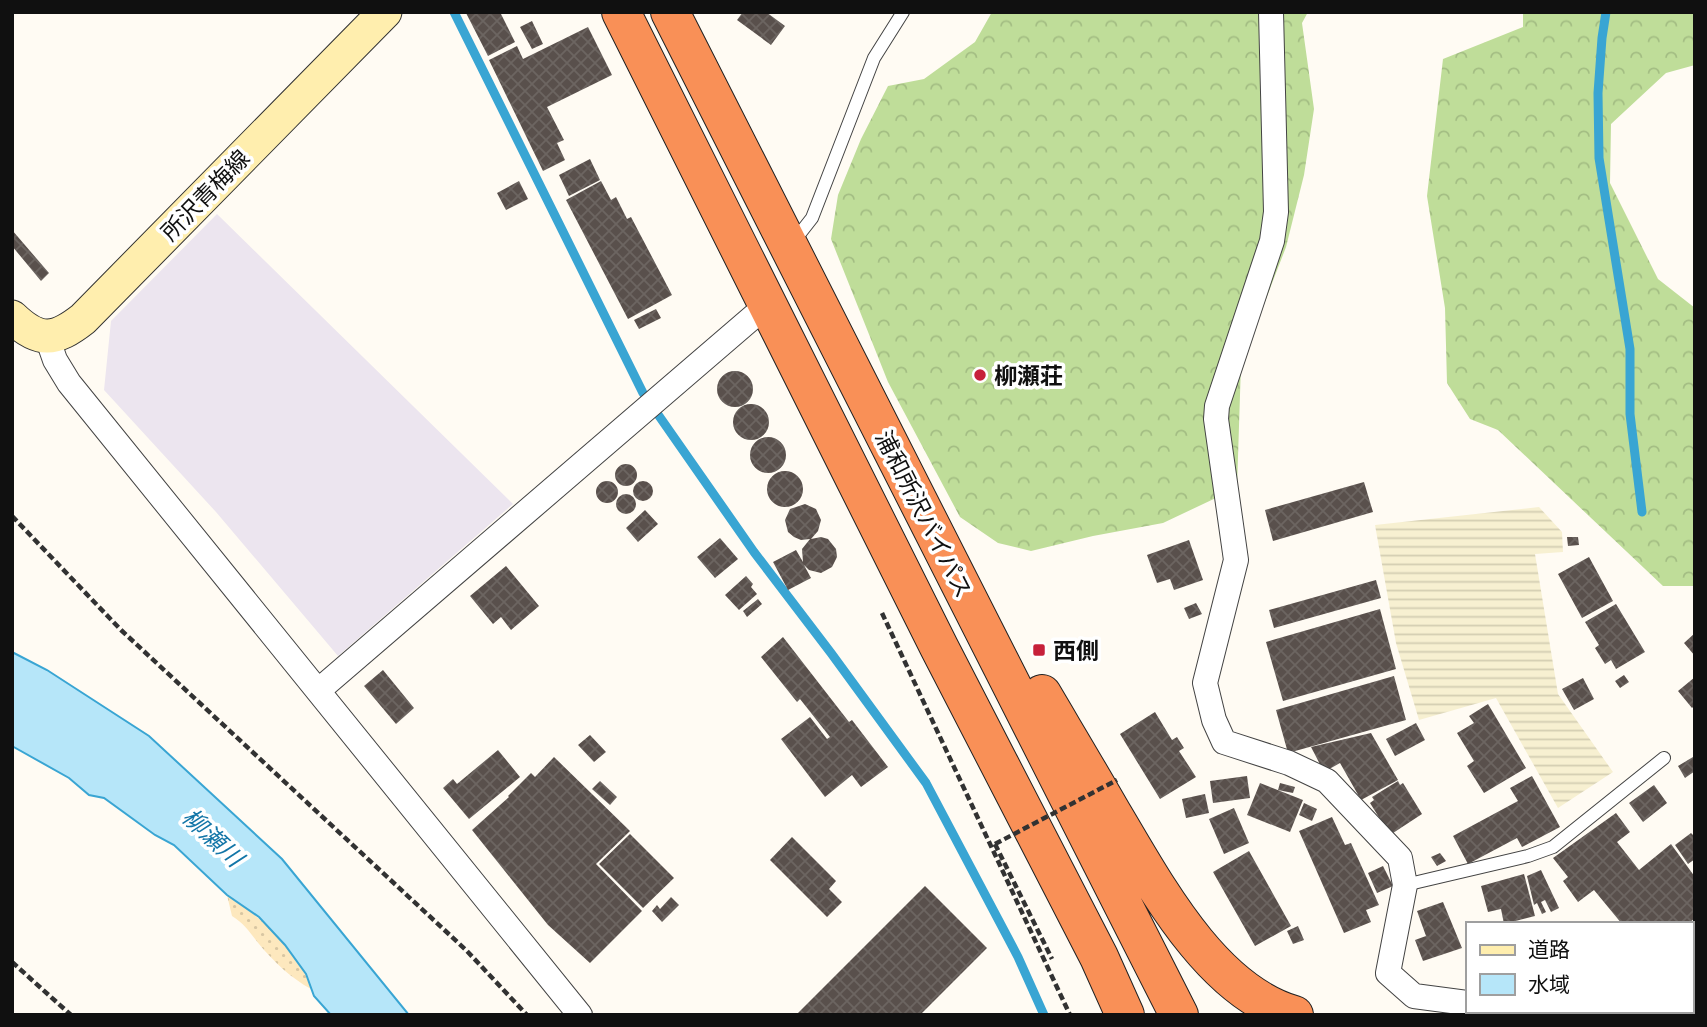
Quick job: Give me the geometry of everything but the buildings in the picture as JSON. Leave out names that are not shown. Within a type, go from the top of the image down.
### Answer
[{"type":"highway","name":"浦和所沢バイパス","points":[[621,12],[939,647],[1099,957],[1096,1014]]},
{"type":"highway","name":"浦和所沢バイパス","points":[[670,12],[1179,1015]]},
{"type":"highway","points":[[887,442],[955,546],[1155,885],[1196,941],[1227,975],[1257,998],[1294,1015]]},
{"type":"main road","name":"所沢青梅線","points":[[47,337],[63,334],[83,319],[385,12]]},
{"type":"main road","points":[[12,317],[29,330],[47,337]]},
{"type":"street","points":[[1271,12],[1276,212],[1272,241],[1217,406],[1216,419],[1236,561],[1205,683],[1214,720],[1224,742],[1289,763],[1327,781],[1400,858],[1405,885],[1388,973],[1414,996],[1466,1003]]},
{"type":"street","points":[[319,690],[768,304]]},
{"type":"street","points":[[47,337],[55,360],[69,383],[580,1015]]},
{"type":"lane","points":[[789,247],[813,218],[874,58],[903,12]]},
{"type":"lane","points":[[1405,885],[1528,856],[1553,847],[1664,758]]},
{"type":"path","points":[[12,516],[121,630],[466,950],[527,1015]]},
{"type":"path","points":[[880,609],[1033,934],[1052,959],[995,844],[1117,780]]},
{"type":"path","points":[[1033,934],[1096,1014]]},
{"type":"path","points":[[12,962],[71,1015]]},
{"type":"shaded area","points":[[217,214],[513,504],[338,656],[216,512],[104,390],[111,321]]},
{"type":"shaded area","points":[[1539,507],[1562,532],[1563,552],[1535,554],[1558,694],[1613,772],[1558,808],[1496,698],[1419,720],[1396,643],[1375,525]]},
{"type":"green space","points":[[992,12],[1308,12],[1302,23],[1314,109],[1304,175],[1286,247],[1241,364],[1237,488],[1163,523],[1031,551],[998,543],[960,517],[888,382],[831,239],[838,195],[861,139],[888,86],[924,79],[975,42]]},
{"type":"green space","points":[[1523,12],[1695,12],[1695,65],[1666,73],[1611,124],[1610,183],[1658,279],[1695,308],[1695,586],[1663,586],[1498,430],[1470,419],[1447,383],[1445,308],[1427,196],[1443,59],[1523,27]]},
{"type":"sand","points":[[227,895],[265,924],[288,947],[311,989],[283,969],[244,925],[232,916]]},
{"type":"water","name":"柳瀬川","points":[[12,652],[47,670],[149,736],[282,859],[409,1015],[331,1015],[314,996],[306,974],[285,945],[259,917],[227,895],[174,845],[155,835],[104,798],[89,795],[69,778],[12,746]]},
{"type":"waterway","points":[[454,12],[643,393],[754,552],[926,783],[1018,957],[1044,1015]]},
{"type":"waterway","points":[[1606,12],[1598,93],[1599,158],[1630,349],[1630,414],[1642,512]]},
{"type":"place","name":"柳瀬荘","points":[[980,375]]},
{"type":"place","name":"西側","points":[[1039,650]]}]
